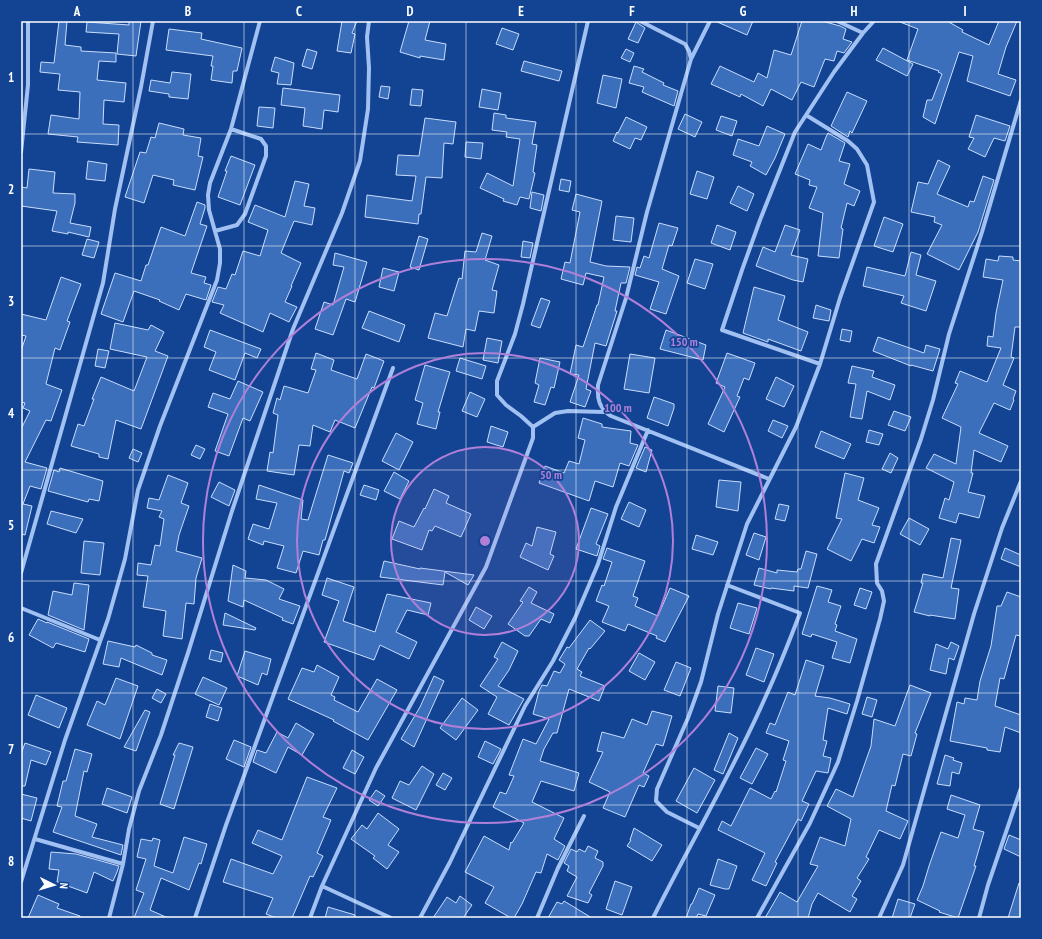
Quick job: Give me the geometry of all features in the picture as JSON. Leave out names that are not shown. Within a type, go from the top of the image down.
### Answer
[{"type":"street","points":[[21,152],[28,86],[28,21]]},
{"type":"street","points":[[21,573],[103,283],[115,209],[141,87],[153,21]]},
{"type":"street","points":[[21,882],[66,740],[108,619],[125,559],[138,490],[160,426],[217,280],[220,263],[220,249],[210,210],[208,195],[210,183],[231,129],[260,21]]},
{"type":"street","points":[[109,918],[123,864],[129,829],[140,791],[161,735],[232,511],[288,343],[342,213],[360,162],[368,109],[369,68],[367,37],[369,21]]},
{"type":"street","points":[[310,918],[322,886],[376,768],[486,567],[533,438],[533,427],[506,405],[497,395],[497,381],[523,304],[588,21]]},
{"type":"street","points":[[640,21],[685,44],[690,51],[691,59]]},
{"type":"street","points":[[604,412],[597,397],[598,385],[626,298],[647,212],[691,59],[710,21]]},
{"type":"street","points":[[837,21],[863,33]]},
{"type":"street","points":[[820,364],[722,330],[760,220],[796,132],[834,72],[863,33],[874,21]]},
{"type":"street","points":[[757,918],[810,823],[838,762],[872,652],[882,613],[884,601],[882,591],[877,583],[876,564],[921,439],[933,400],[949,334],[1021,100]]},
{"type":"street","points":[[699,828],[666,812],[656,801],[657,789],[688,718],[701,682],[727,584],[748,524],[796,427],[820,364],[840,298],[874,202],[867,165],[857,149],[848,141],[806,115]]},
{"type":"street","points":[[215,231],[237,225],[244,214],[266,156],[266,146],[261,139],[231,129]]},
{"type":"street","points":[[195,918],[226,825],[393,368]]},
{"type":"street","points":[[533,427],[555,413],[568,411],[604,412],[770,479]]},
{"type":"street","points":[[420,918],[450,862],[525,706],[553,661],[578,612],[598,564],[616,507],[648,430]]},
{"type":"street","points":[[879,918],[903,865],[974,614],[1002,528],[1021,482]]},
{"type":"street","points":[[653,918],[724,783],[765,699],[800,613],[727,584]]},
{"type":"street","points":[[21,608],[100,640]]},
{"type":"street","points":[[979,918],[988,885],[1021,788]]},
{"type":"street","points":[[537,918],[558,868],[584,816]]},
{"type":"street","points":[[35,839],[123,864]]},
{"type":"street","points":[[322,886],[390,918]]},
{"type":"building","points":[[59,21],[67,21],[65,45],[81,47],[81,51],[116,53],[116,62],[99,61],[97,80],[126,83],[124,102],[104,100],[103,124],[119,125],[118,145],[77,142],[78,137],[48,134],[51,115],[79,119],[80,92],[58,90],[60,74],[40,72],[41,62],[54,63]]},
{"type":"building","points":[[129,21],[141,21],[136,56],[117,54],[119,34],[86,32],[87,22],[129,25]]},
{"type":"building","points":[[342,21],[357,21],[352,33],[355,34],[351,53],[337,51]]},
{"type":"building","points":[[409,21],[430,21],[425,40],[446,44],[444,60],[420,56],[420,58],[400,52]]},
{"type":"building","points":[[715,21],[753,21],[747,35]]},
{"type":"building","points":[[802,21],[822,21],[840,26],[846,29],[843,39],[852,42],[844,53],[837,51],[834,61],[825,59],[814,87],[801,82],[792,100],[771,89],[763,106],[741,94],[740,97],[711,84],[720,66],[754,82],[758,73],[767,78],[774,50],[791,55]]},
{"type":"building","points":[[900,21],[947,21],[963,30],[962,32],[989,45],[999,21],[1017,21],[1006,47],[998,74],[1016,80],[1010,96],[967,81],[973,56],[959,52],[935,124],[923,117],[927,100],[932,100],[942,74],[938,72],[939,71],[907,60],[918,29]]},
{"type":"building","points":[[636,22],[645,28],[638,43],[628,39]]},
{"type":"building","points":[[502,28],[519,34],[513,50],[496,44]]},
{"type":"building","points":[[169,29],[202,33],[201,39],[242,48],[237,71],[233,71],[232,83],[211,80],[213,56],[166,50]]},
{"type":"building","points":[[883,48],[913,64],[907,76],[876,60]]},
{"type":"building","points":[[307,49],[317,52],[312,69],[302,66]]},
{"type":"building","points":[[626,49],[634,53],[630,62],[621,58]]},
{"type":"building","points":[[275,57],[294,63],[291,85],[277,84],[279,73],[271,71]]},
{"type":"building","points":[[524,61],[562,71],[559,81],[521,71]]},
{"type":"building","points":[[634,66],[644,69],[642,72],[664,83],[663,85],[678,91],[674,106],[642,92],[644,87],[629,83]]},
{"type":"building","points":[[172,72],[191,74],[188,99],[169,97],[169,94],[149,91],[151,80],[170,83]]},
{"type":"building","points":[[603,75],[622,79],[616,108],[597,103]]},
{"type":"building","points":[[381,86],[390,87],[388,99],[379,97]]},
{"type":"building","points":[[283,88],[340,95],[338,112],[324,110],[322,129],[303,126],[305,108],[281,105]]},
{"type":"building","points":[[412,89],[423,90],[421,106],[410,105]]},
{"type":"building","points":[[482,89],[501,93],[498,110],[479,107]]},
{"type":"building","points":[[847,92],[867,101],[852,133],[850,131],[848,137],[831,126]]},
{"type":"building","points":[[259,107],[275,108],[273,128],[257,126]]},
{"type":"building","points":[[494,113],[506,115],[506,118],[536,122],[532,144],[537,145],[533,172],[535,173],[529,199],[520,197],[517,205],[503,201],[504,199],[480,188],[487,173],[513,186],[520,139],[506,137],[507,132],[492,130]]},
{"type":"building","points":[[685,114],[702,122],[695,137],[678,129]]},
{"type":"building","points":[[976,115],[1010,126],[1005,141],[994,138],[985,157],[968,149],[974,138],[969,137]]},
{"type":"building","points":[[721,116],[737,121],[732,136],[716,130]]},
{"type":"building","points":[[626,117],[647,127],[641,140],[635,138],[630,149],[613,141]]},
{"type":"building","points":[[425,118],[456,122],[453,144],[444,143],[442,178],[426,177],[421,214],[419,214],[418,224],[365,217],[367,195],[412,201],[416,176],[396,175],[398,155],[419,156]]},
{"type":"building","points":[[159,123],[184,129],[183,135],[201,138],[198,156],[203,157],[195,190],[173,185],[174,180],[153,175],[144,203],[125,197],[140,152],[146,153],[151,137],[155,138]]},
{"type":"building","points":[[767,126],[785,134],[766,175],[750,166],[752,162],[733,155],[738,139],[759,146]]},
{"type":"building","points":[[828,133],[845,143],[839,161],[850,164],[844,184],[860,191],[854,206],[847,203],[841,228],[843,229],[839,258],[818,256],[823,213],[809,208],[817,187],[809,185],[810,180],[795,174],[808,144],[821,150]]},
{"type":"building","points":[[466,142],[483,143],[481,159],[465,157]]},
{"type":"building","points":[[231,156],[255,165],[240,205],[218,197]]},
{"type":"building","points":[[938,160],[950,166],[937,194],[968,207],[970,201],[974,202],[983,176],[994,180],[978,232],[959,270],[927,254],[942,225],[934,222],[935,217],[911,212],[918,182],[928,184]]},
{"type":"building","points":[[88,161],[107,164],[105,181],[86,179]]},
{"type":"building","points":[[29,169],[55,172],[53,193],[75,194],[75,203],[70,223],[91,227],[89,237],[68,232],[68,234],[52,231],[57,211],[21,206],[21,187],[27,188]]},
{"type":"building","points":[[697,171],[714,177],[707,199],[690,194]]},
{"type":"building","points":[[561,179],[571,181],[569,192],[559,190]]},
{"type":"building","points":[[295,181],[309,184],[304,206],[315,208],[312,225],[294,221],[281,253],[301,263],[285,302],[297,307],[289,322],[270,313],[263,332],[220,313],[224,305],[212,302],[218,287],[226,289],[232,274],[235,275],[243,251],[260,256],[268,230],[248,222],[255,205],[285,217]]},
{"type":"building","points":[[738,186],[754,194],[747,211],[730,203]]},
{"type":"building","points":[[532,192],[544,195],[541,211],[530,208]]},
{"type":"building","points":[[576,194],[602,201],[590,262],[606,266],[630,267],[626,283],[621,283],[615,311],[617,311],[606,346],[595,343],[586,389],[591,391],[585,407],[570,402],[579,375],[570,374],[576,345],[583,347],[598,305],[604,277],[586,273],[583,285],[561,279],[565,262],[570,263],[580,212],[572,210]]},
{"type":"building","points":[[197,202],[205,205],[200,224],[207,226],[191,273],[206,277],[204,283],[211,285],[206,300],[186,294],[179,310],[159,301],[160,300],[134,291],[123,322],[101,314],[115,273],[141,281],[161,227],[185,236]]},
{"type":"building","points":[[616,216],[634,218],[631,242],[613,240]]},
{"type":"building","points":[[884,217],[903,224],[893,252],[874,246]]},
{"type":"building","points":[[659,223],[678,228],[672,246],[669,245],[662,269],[679,276],[666,314],[650,309],[659,282],[635,275],[637,267],[640,268],[644,256],[649,258]]},
{"type":"building","points":[[717,225],[736,232],[730,250],[711,243]]},
{"type":"building","points":[[785,225],[800,230],[791,255],[808,259],[803,282],[793,280],[756,266],[763,247],[775,252]]},
{"type":"building","points":[[482,233],[492,236],[485,260],[499,265],[492,290],[497,291],[494,313],[479,311],[475,331],[466,329],[463,347],[428,338],[435,313],[447,316],[459,278],[462,279],[465,251],[476,252]]},
{"type":"building","points":[[419,236],[428,239],[419,270],[410,267]]},
{"type":"building","points":[[87,239],[99,242],[94,258],[82,255]]},
{"type":"building","points":[[523,241],[533,243],[530,258],[521,257]]},
{"type":"building","points":[[911,252],[921,255],[916,275],[936,281],[926,311],[901,303],[904,296],[863,286],[867,267],[905,276]]},
{"type":"building","points":[[335,253],[367,262],[355,302],[346,299],[333,335],[315,329],[324,302],[333,305],[344,267],[333,265]]},
{"type":"building","points":[[999,256],[1013,257],[1013,260],[1021,261],[1021,327],[1015,327],[1011,357],[1014,358],[1003,385],[1016,391],[1010,410],[994,403],[979,433],[1008,446],[1001,462],[974,450],[971,473],[973,473],[968,492],[985,496],[979,518],[959,513],[956,523],[939,518],[945,498],[949,500],[954,482],[926,468],[934,454],[956,464],[961,427],[942,418],[958,384],[955,383],[960,371],[987,382],[1001,348],[987,346],[988,336],[993,337],[1003,280],[983,277],[986,259],[998,261]]},
{"type":"building","points":[[695,259],[713,264],[705,289],[687,283]]},
{"type":"building","points":[[383,268],[399,272],[394,291],[379,287]]},
{"type":"building","points":[[61,277],[81,284],[67,321],[70,322],[60,350],[55,348],[46,384],[62,390],[51,421],[46,420],[25,462],[47,468],[41,489],[30,486],[23,504],[32,506],[25,535],[21,534],[21,429],[30,411],[23,408],[25,403],[21,402],[21,351],[26,336],[21,335],[21,314],[46,320]]},
{"type":"building","points":[[754,287],[785,296],[778,320],[808,332],[801,351],[768,339],[768,342],[743,333]]},
{"type":"building","points":[[541,298],[550,301],[540,328],[531,325]]},
{"type":"building","points":[[816,305],[831,310],[829,321],[813,318]]},
{"type":"building","points":[[369,311],[405,325],[399,342],[362,328]]},
{"type":"building","points":[[115,323],[148,330],[151,325],[164,332],[155,351],[168,356],[141,429],[116,420],[108,459],[99,457],[99,454],[71,446],[78,424],[84,426],[94,399],[92,399],[101,377],[134,391],[147,357],[110,349]]},
{"type":"building","points":[[842,329],[852,331],[850,342],[840,340]]},
{"type":"building","points":[[210,330],[261,349],[257,358],[245,353],[235,380],[209,370],[216,352],[204,347]]},
{"type":"building","points":[[666,330],[706,345],[703,360],[660,349]]},
{"type":"building","points":[[878,337],[924,353],[926,345],[940,349],[933,371],[911,366],[873,351]]},
{"type":"building","points":[[487,338],[502,341],[498,363],[483,360]]},
{"type":"building","points":[[98,349],[109,351],[105,368],[95,366]]},
{"type":"building","points":[[316,353],[334,360],[331,370],[357,379],[366,354],[384,361],[374,388],[372,387],[355,428],[335,420],[330,432],[313,425],[310,446],[299,445],[294,475],[267,471],[270,452],[273,453],[278,415],[273,413],[277,398],[280,400],[284,386],[308,393],[316,370],[311,369]]},
{"type":"building","points":[[727,353],[755,363],[749,380],[744,378],[737,396],[740,397],[724,432],[708,424],[725,387],[716,383]]},
{"type":"building","points":[[630,354],[655,358],[649,393],[624,389]]},
{"type":"building","points":[[460,358],[486,366],[482,379],[456,371]]},
{"type":"building","points":[[540,358],[560,362],[554,388],[551,387],[545,405],[534,402],[539,385],[535,383]]},
{"type":"building","points":[[425,365],[450,372],[438,412],[440,412],[436,429],[417,424],[423,403],[415,400]]},
{"type":"building","points":[[852,366],[874,371],[872,377],[895,385],[890,400],[867,391],[862,419],[850,417],[856,384],[848,383]]},
{"type":"building","points":[[776,377],[794,386],[784,407],[766,399]]},
{"type":"building","points":[[238,381],[263,392],[250,421],[243,418],[229,456],[215,451],[228,414],[208,407],[213,393],[230,399]]},
{"type":"building","points":[[470,392],[485,399],[477,417],[462,411]]},
{"type":"building","points":[[654,397],[674,404],[668,426],[647,418]]},
{"type":"building","points":[[894,411],[911,417],[905,431],[888,425]]},
{"type":"building","points":[[583,418],[602,424],[602,427],[631,431],[630,443],[638,445],[629,466],[620,463],[613,487],[595,481],[589,501],[539,483],[545,466],[564,473],[569,461],[579,464],[585,440],[578,438]]},
{"type":"building","points":[[773,420],[788,426],[782,438],[768,431]]},
{"type":"building","points":[[491,426],[508,432],[503,447],[487,442]]},
{"type":"building","points":[[869,430],[883,434],[879,445],[866,442]]},
{"type":"building","points":[[821,431],[851,444],[844,459],[815,447]]},
{"type":"building","points":[[396,433],[413,442],[399,470],[382,461]]},
{"type":"building","points":[[196,445],[205,449],[200,459],[191,455]]},
{"type":"building","points":[[645,447],[652,450],[646,472],[636,468]]},
{"type":"building","points":[[133,449],[142,453],[138,462],[129,458]]},
{"type":"building","points":[[890,453],[898,458],[891,473],[882,469]]},
{"type":"building","points":[[328,455],[353,463],[349,473],[344,471],[325,540],[323,540],[319,555],[303,551],[296,573],[277,568],[284,546],[264,541],[263,545],[248,539],[253,524],[269,529],[277,503],[256,499],[259,485],[303,500],[301,519],[308,520]]},
{"type":"building","points":[[60,468],[103,481],[99,501],[89,499],[88,502],[48,491],[54,470],[59,472]]},
{"type":"building","points":[[394,472],[409,481],[400,499],[384,491]]},
{"type":"building","points":[[845,473],[864,478],[858,500],[879,508],[872,525],[880,527],[874,543],[862,539],[851,561],[827,549],[842,519],[836,518]]},
{"type":"building","points":[[168,475],[188,483],[181,503],[189,506],[179,535],[176,551],[202,558],[196,578],[194,604],[186,603],[182,639],[163,636],[166,611],[143,607],[148,576],[137,575],[138,563],[151,565],[155,545],[160,546],[164,519],[159,517],[162,511],[147,508],[149,498],[159,500]]},
{"type":"building","points":[[719,480],[741,482],[738,511],[716,507]]},
{"type":"building","points":[[219,482],[235,490],[229,506],[211,497]]},
{"type":"building","points":[[364,485],[379,490],[376,500],[360,495]]},
{"type":"building","points":[[434,489],[449,496],[446,503],[471,514],[461,537],[435,526],[432,531],[429,530],[422,550],[392,539],[399,521],[414,527],[424,508],[425,509]]},
{"type":"building","points":[[629,502],[646,510],[639,527],[621,519]]},
{"type":"building","points":[[779,504],[789,506],[785,521],[775,519]]},
{"type":"building","points":[[591,508],[608,514],[596,544],[600,546],[597,556],[576,549]]},
{"type":"building","points":[[51,511],[83,519],[76,533],[47,524]]},
{"type":"building","points":[[909,518],[929,529],[920,545],[900,534]]},
{"type":"building","points":[[537,527],[556,532],[550,554],[554,556],[548,570],[520,557],[526,543],[532,546]]},
{"type":"building","points":[[754,533],[766,537],[759,560],[746,555]]},
{"type":"building","points":[[696,535],[718,542],[713,555],[692,549]]},
{"type":"building","points":[[951,538],[961,540],[951,588],[959,589],[955,619],[930,616],[914,612],[923,583],[921,583],[923,574],[943,578]]},
{"type":"building","points":[[84,541],[104,543],[100,575],[81,573]]},
{"type":"building","points":[[607,548],[645,561],[633,596],[638,598],[635,606],[658,616],[670,588],[689,596],[665,642],[656,638],[657,636],[628,624],[625,631],[602,622],[609,606],[596,601],[602,585],[604,586],[612,562],[603,559]]},
{"type":"building","points":[[1005,548],[1021,555],[1021,567],[1001,559]]},
{"type":"building","points":[[806,551],[817,554],[808,588],[794,586],[794,591],[771,589],[754,585],[759,568],[777,573],[777,570],[797,572],[798,569],[801,569]]},
{"type":"building","points":[[384,561],[420,569],[474,575],[468,585],[445,572],[443,585],[380,577]]},
{"type":"building","points":[[233,565],[246,571],[245,578],[266,580],[284,589],[279,599],[300,606],[293,624],[282,620],[283,618],[244,600],[243,607],[228,601]]},
{"type":"building","points":[[327,578],[354,587],[343,621],[375,632],[387,594],[431,603],[428,615],[407,610],[396,632],[417,642],[409,659],[380,645],[374,660],[324,642],[339,601],[322,595]]},
{"type":"building","points":[[74,583],[89,585],[84,630],[48,615],[53,591],[72,595]]},
{"type":"building","points":[[817,586],[832,590],[828,602],[841,606],[835,624],[837,625],[835,631],[857,639],[850,663],[832,658],[837,642],[812,634],[811,637],[802,634]]},
{"type":"building","points":[[529,587],[537,592],[531,603],[554,614],[550,623],[541,619],[529,636],[525,636],[508,624],[523,602],[520,601]]},
{"type":"building","points":[[860,588],[872,592],[866,609],[854,605]]},
{"type":"building","points":[[1007,592],[1021,597],[1021,636],[1016,635],[1004,679],[1000,678],[995,706],[1021,715],[1021,733],[1005,727],[1000,752],[950,741],[957,702],[964,704],[965,698],[977,700],[980,681],[991,646],[997,606],[1001,606]]},
{"type":"building","points":[[738,603],[757,608],[749,634],[730,628]]},
{"type":"building","points":[[476,607],[492,616],[484,629],[469,620]]},
{"type":"building","points":[[225,613],[256,628],[255,630],[223,625]]},
{"type":"building","points":[[38,619],[89,639],[85,652],[56,643],[53,648],[29,635]]},
{"type":"building","points":[[590,620],[605,631],[590,649],[589,648],[577,669],[582,672],[580,676],[605,686],[599,701],[569,689],[557,733],[553,733],[544,749],[540,761],[579,773],[574,791],[541,781],[532,802],[564,818],[554,839],[565,846],[558,860],[547,854],[541,873],[536,872],[522,904],[514,918],[511,918],[485,903],[494,887],[465,872],[484,836],[509,850],[511,842],[512,843],[524,823],[493,807],[500,792],[506,794],[514,776],[509,775],[523,739],[536,744],[549,719],[533,714],[542,685],[547,686],[554,671],[560,673],[565,664],[559,660],[567,647],[569,648]]},
{"type":"building","points":[[108,641],[135,647],[136,645],[152,653],[152,655],[167,660],[162,675],[121,658],[119,667],[103,664]]},
{"type":"building","points":[[502,642],[518,651],[509,670],[498,686],[524,699],[509,725],[488,714],[497,697],[480,686],[498,659],[494,657]]},
{"type":"building","points":[[951,642],[959,646],[954,660],[949,658],[946,674],[930,670],[936,644],[948,649]]},
{"type":"building","points":[[756,648],[774,654],[764,682],[746,675]]},
{"type":"building","points":[[211,650],[223,653],[221,662],[209,659]]},
{"type":"building","points":[[245,651],[271,659],[267,675],[262,673],[258,685],[237,676]]},
{"type":"building","points":[[639,653],[655,662],[645,680],[629,671]]},
{"type":"building","points":[[806,660],[824,666],[815,696],[830,698],[850,704],[847,714],[828,708],[823,740],[827,741],[823,756],[831,758],[828,773],[816,771],[802,801],[809,804],[801,821],[798,819],[775,862],[777,863],[766,886],[752,880],[765,853],[718,830],[722,821],[731,826],[750,788],[771,799],[775,791],[776,792],[786,761],[783,760],[789,741],[766,733],[770,723],[775,725],[788,692],[795,695]]},
{"type":"building","points":[[676,662],[691,668],[680,696],[664,690]]},
{"type":"building","points":[[317,665],[339,677],[331,695],[335,697],[334,700],[358,712],[377,679],[397,690],[368,740],[333,721],[334,720],[288,699],[302,668],[314,672]]},
{"type":"building","points":[[434,676],[444,681],[414,747],[401,739],[420,707]]},
{"type":"building","points":[[203,677],[227,688],[219,705],[195,694]]},
{"type":"building","points":[[116,678],[138,686],[120,739],[87,725],[97,701],[105,705]]},
{"type":"building","points":[[910,685],[931,693],[915,733],[917,734],[911,756],[903,754],[895,786],[892,785],[886,811],[908,821],[900,839],[879,830],[866,857],[869,859],[857,878],[861,881],[852,896],[857,899],[850,912],[818,893],[812,904],[808,918],[765,918],[780,892],[797,902],[818,866],[810,864],[820,837],[845,846],[851,819],[827,806],[836,789],[853,797],[871,746],[874,719],[895,726]]},
{"type":"building","points":[[718,686],[734,688],[731,713],[715,711]]},
{"type":"building","points":[[157,689],[166,694],[161,703],[152,698]]},
{"type":"building","points":[[36,695],[67,708],[59,728],[28,715]]},
{"type":"building","points":[[867,697],[877,700],[872,717],[862,714]]},
{"type":"building","points":[[462,698],[478,710],[456,740],[440,728]]},
{"type":"building","points":[[210,704],[222,708],[218,721],[206,717]]},
{"type":"building","points":[[145,710],[150,712],[136,751],[124,747]]},
{"type":"building","points":[[652,711],[672,716],[663,746],[656,744],[643,773],[649,776],[644,787],[639,785],[625,817],[603,808],[610,792],[589,782],[603,752],[597,751],[602,732],[624,738],[632,719],[647,725]]},
{"type":"building","points":[[296,723],[314,734],[302,755],[288,747],[276,773],[253,762],[257,750],[266,753],[277,732],[288,738]]},
{"type":"building","points":[[729,733],[738,738],[723,774],[714,770]]},
{"type":"building","points":[[234,740],[251,747],[244,767],[226,759]]},
{"type":"building","points":[[485,741],[501,749],[493,764],[478,757]]},
{"type":"building","points":[[25,743],[51,752],[46,765],[31,760],[25,786],[21,786],[21,754]]},
{"type":"building","points":[[179,743],[193,747],[174,809],[160,804],[175,755],[173,755]]},
{"type":"building","points":[[756,748],[768,754],[752,784],[740,778]]},
{"type":"building","points":[[75,749],[92,754],[87,772],[84,771],[75,816],[97,824],[92,837],[123,845],[121,855],[53,832],[62,807],[57,806],[63,781],[66,781]]},
{"type":"building","points":[[352,750],[364,757],[355,774],[343,768]]},
{"type":"building","points":[[945,755],[962,763],[959,774],[952,772],[950,786],[937,784]]},
{"type":"building","points":[[422,766],[434,774],[416,810],[392,798],[400,781],[409,785]]},
{"type":"building","points":[[694,768],[715,780],[697,813],[676,801]]},
{"type":"building","points":[[443,773],[452,778],[445,790],[436,785]]},
{"type":"building","points":[[307,777],[337,788],[323,817],[331,820],[317,853],[323,856],[313,877],[310,876],[292,918],[276,918],[266,914],[273,898],[223,882],[231,859],[273,874],[282,856],[252,843],[258,830],[282,840]]},
{"type":"building","points":[[107,788],[132,797],[127,813],[102,804]]},
{"type":"building","points":[[376,790],[385,796],[378,806],[369,800]]},
{"type":"building","points":[[21,794],[37,798],[31,821],[21,818]]},
{"type":"building","points":[[951,795],[980,805],[973,829],[984,832],[974,866],[976,866],[958,918],[939,912],[940,911],[917,900],[941,832],[958,838],[965,815],[947,809]]},
{"type":"building","points":[[378,813],[399,829],[388,845],[399,852],[387,869],[373,858],[375,856],[351,839],[362,825],[367,829]]},
{"type":"building","points":[[634,828],[662,845],[652,861],[627,846],[631,840]]},
{"type":"building","points":[[1009,835],[1021,840],[1021,857],[1004,849]]},
{"type":"building","points":[[184,837],[207,844],[201,864],[199,863],[189,890],[161,878],[150,910],[168,918],[134,918],[144,893],[136,890],[146,859],[137,857],[141,839],[152,841],[153,838],[160,840],[154,866],[173,873]]},
{"type":"building","points":[[588,846],[598,851],[595,858],[603,862],[603,866],[589,893],[592,895],[588,903],[567,896],[577,877],[567,871],[569,866],[564,863],[571,849],[577,852],[579,849],[585,852]]},
{"type":"building","points":[[51,852],[76,854],[119,866],[113,881],[94,872],[87,893],[68,886],[69,883],[57,882],[59,870],[49,869]]},
{"type":"building","points":[[718,859],[737,866],[729,889],[710,885]]},
{"type":"building","points":[[615,881],[632,887],[622,915],[606,909]]},
{"type":"building","points":[[1019,883],[1021,883],[1021,918],[1008,918]]},
{"type":"building","points":[[699,888],[715,895],[706,916],[698,914],[696,918],[686,918],[691,904]]},
{"type":"building","points":[[38,895],[59,904],[57,908],[80,916],[80,918],[28,918]]},
{"type":"building","points":[[460,896],[472,905],[463,918],[433,918],[447,897],[456,903]]},
{"type":"building","points":[[898,899],[915,904],[910,918],[892,918]]},
{"type":"building","points":[[564,901],[592,918],[548,918],[557,902],[562,904]]},
{"type":"building","points":[[328,907],[355,915],[355,918],[325,918]]}]
